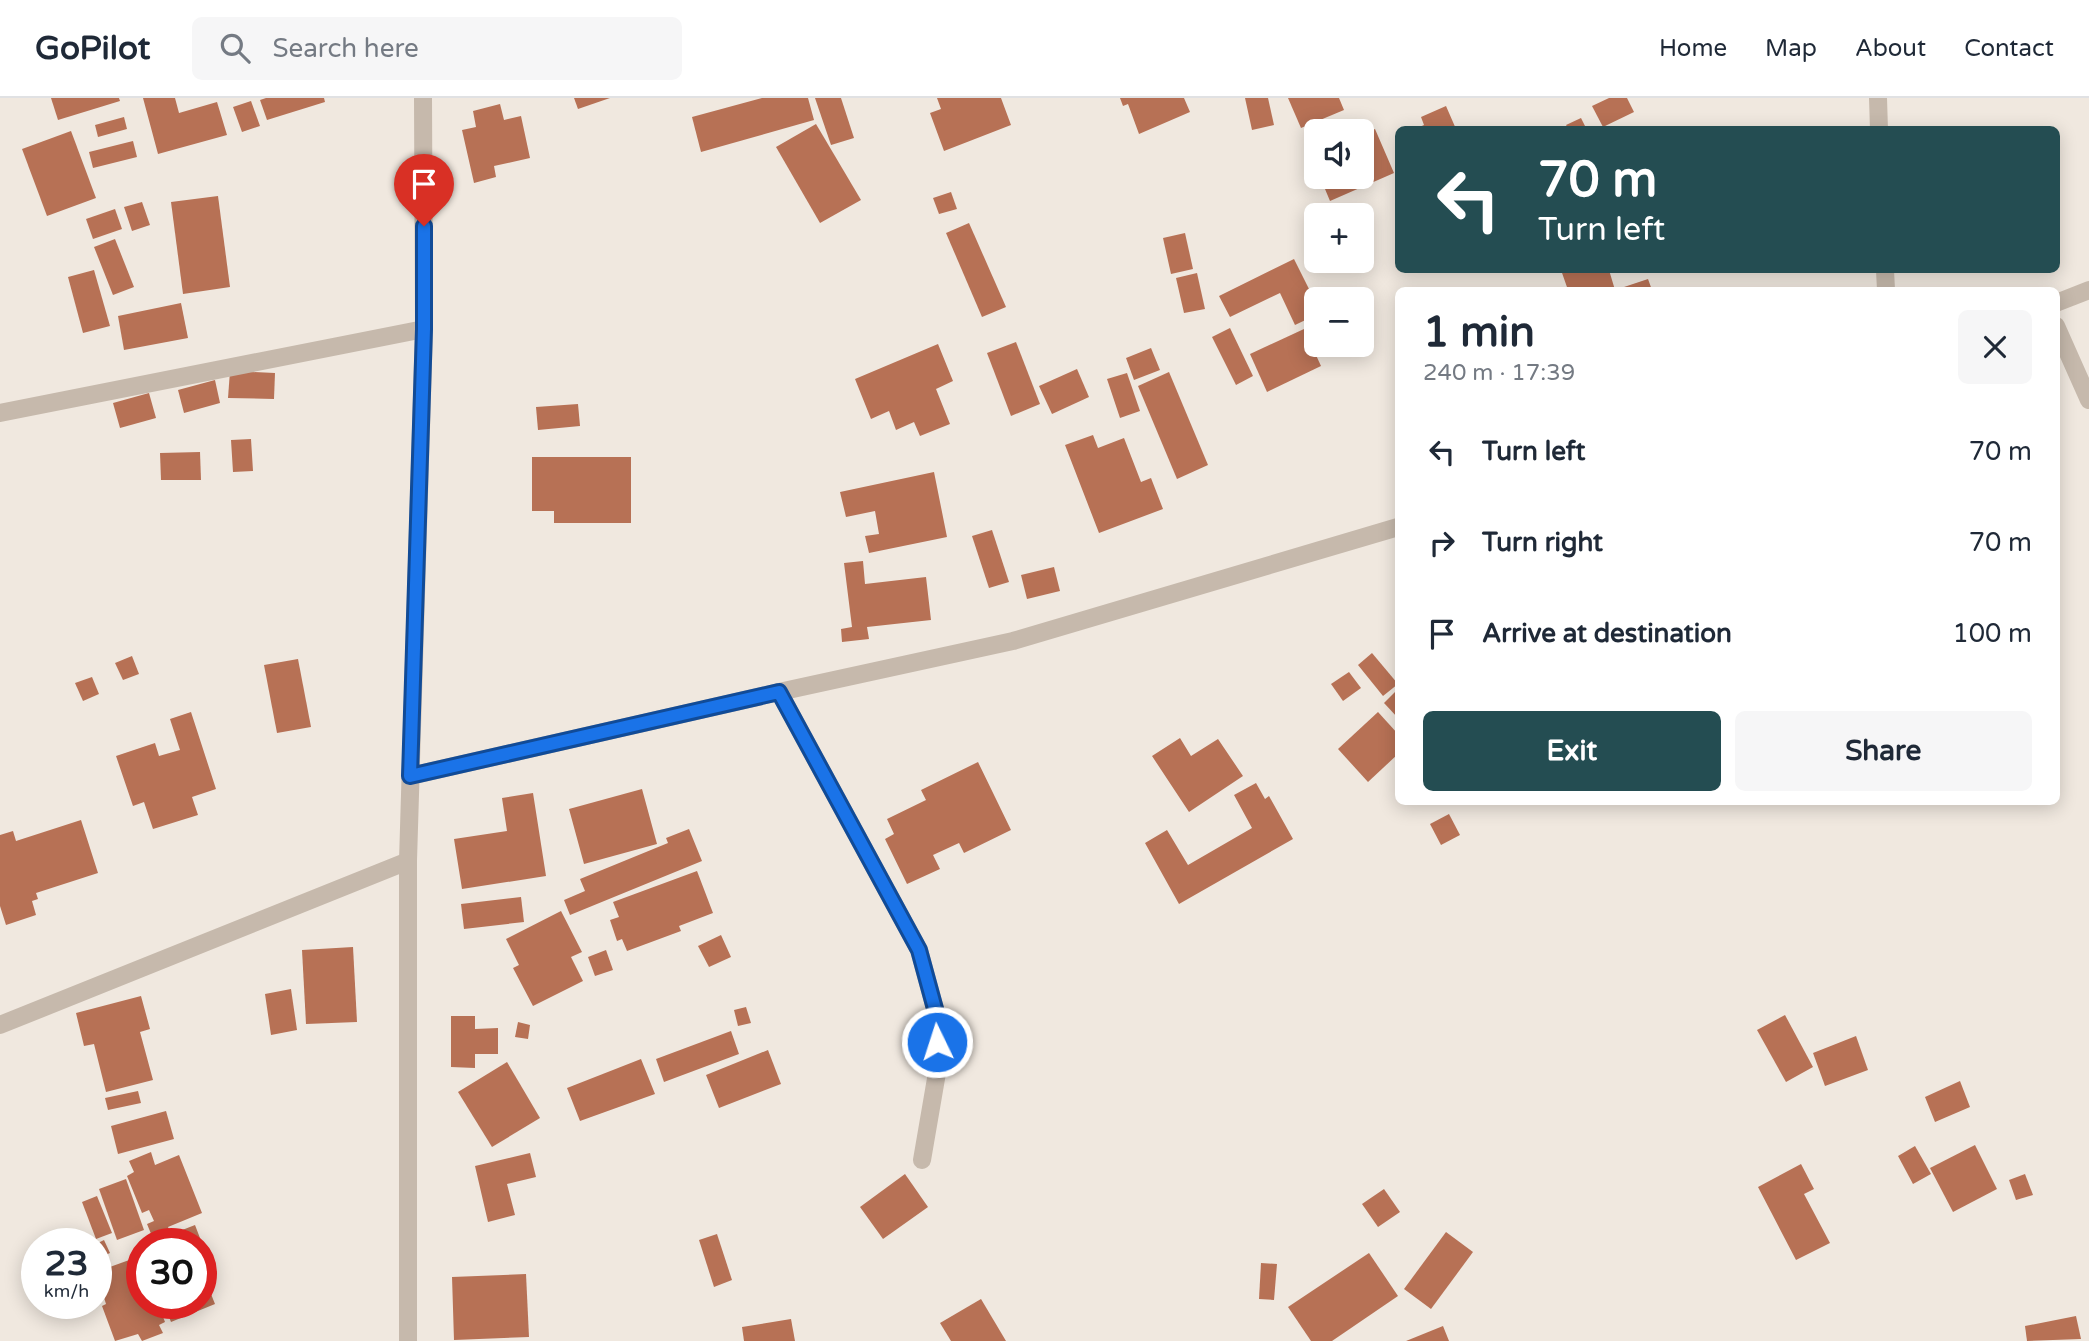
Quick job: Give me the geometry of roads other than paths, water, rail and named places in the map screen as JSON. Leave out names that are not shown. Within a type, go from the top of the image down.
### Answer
[{"type":"street","points":[[408,1341],[408,861],[424,329],[423,98]]},
{"type":"street","points":[[1878,98],[1879,126]]},
{"type":"street","points":[[2060,301],[2089,290]]},
{"type":"street","points":[[0,413],[424,329]]},
{"type":"street","points":[[2060,335],[2089,400]]},
{"type":"street","points":[[410,776],[1013,641],[1395,528]]},
{"type":"street","points":[[779,692],[919,950],[937,1016],[938,1068],[922,1160]]},
{"type":"street","points":[[0,1025],[408,861]]}]
